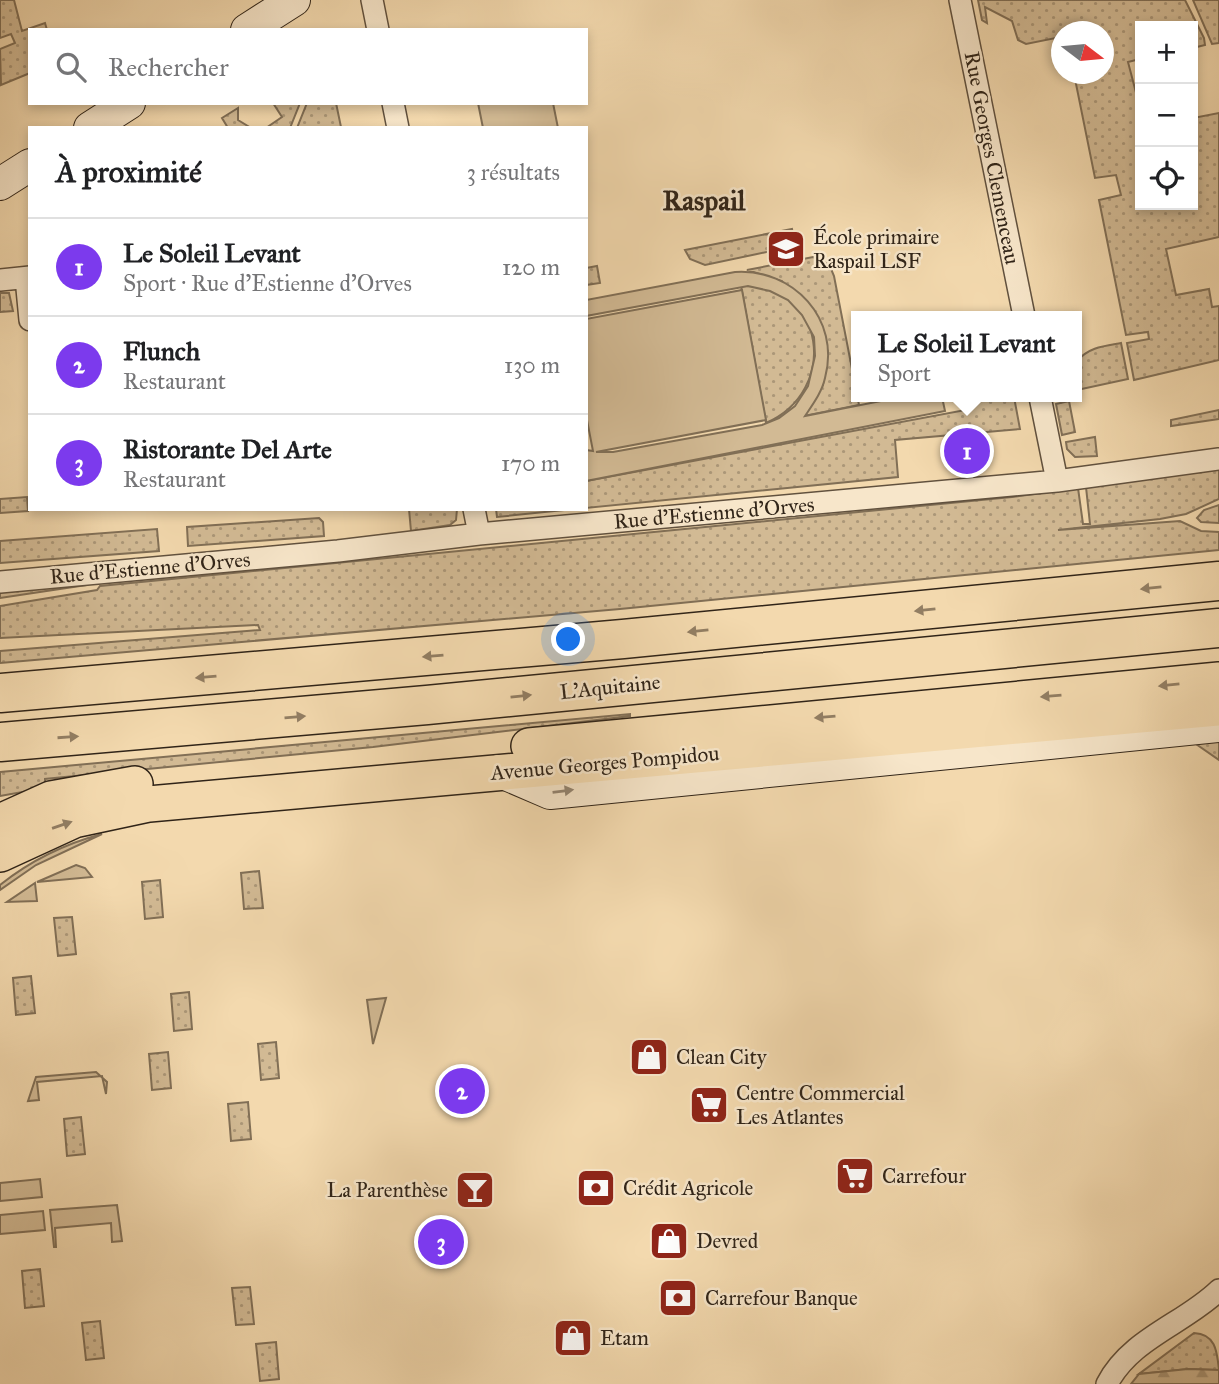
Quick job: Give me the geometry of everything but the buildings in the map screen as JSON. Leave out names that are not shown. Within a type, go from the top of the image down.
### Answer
[{"type":"highway","points":[[0,693],[622,639],[1219,581]]},
{"type":"highway","name":"L'Aquitaine","points":[[0,742],[1219,628]]},
{"type":"main road","name":"Avenue Georges Pompidou","points":[[0,854],[52,828],[121,809],[1120,704],[1219,680]]},
{"type":"main road","name":"Avenue Georges Pompidou","points":[[0,822],[51,799],[131,785],[1120,704],[1219,708]]},
{"type":"main road","points":[[0,803],[51,799]]},
{"type":"street","points":[[250,28],[294,0]]},
{"type":"street","points":[[372,0],[378,28]]},
{"type":"street","name":"Rue Georges Clemenceau","points":[[960,0],[1023,311]]},
{"type":"street","points":[[93,126],[126,105]]},
{"type":"street","points":[[393,105],[398,126]]},
{"type":"street","points":[[0,184],[28,166]]},
{"type":"street","points":[[0,280],[28,277]]},
{"type":"street","points":[[1041,402],[1057,481]]},
{"type":"street","name":"Rue d'Estienne d'Orves","points":[[0,582],[338,551],[479,534],[1057,481],[1219,459]]},
{"type":"street","points":[[474,511],[479,534]]},
{"type":"street","points":[[499,771],[550,793],[1219,726]]},
{"type":"street","points":[[1107,1384],[1122,1362],[1137,1348],[1217,1294]]},
{"type":"green space","points":[[0,0],[14,0],[22,31],[28,29],[28,74],[1,85],[0,49],[15,43],[11,34],[0,38]]},
{"type":"green space","points":[[978,0],[1185,0],[1196,21],[1135,21],[1135,60],[1128,62],[1135,89],[1135,210],[1198,210],[1198,117],[1219,113],[1219,237],[1166,249],[1176,295],[1209,289],[1212,307],[1219,306],[1219,360],[1134,380],[1127,343],[1149,339],[1148,332],[1126,335],[1099,200],[1121,195],[1116,175],[1095,178],[1076,84],[1114,84],[1114,21],[1051,21],[1051,39],[1026,44],[1018,40],[1012,21],[985,7],[987,23],[982,20]]},
{"type":"green space","points":[[1193,0],[1219,0],[1219,43],[1212,44]]},
{"type":"green space","points":[[45,23],[46,28],[31,28]]},
{"type":"green space","points":[[1198,26],[1204,38],[1205,45],[1198,47]]},
{"type":"green space","points":[[274,105],[299,105],[291,126],[269,126],[282,117]]},
{"type":"green space","points":[[306,105],[336,105],[341,126],[298,126]]},
{"type":"green space","points":[[478,105],[553,105],[558,126],[483,126]]},
{"type":"green space","points":[[238,108],[238,120],[248,126],[227,126],[222,118]]},
{"type":"green space","points":[[792,229],[795,246],[705,265],[690,259],[685,250]]},
{"type":"green space","points":[[813,257],[829,264],[834,276],[851,364],[851,402],[858,402],[859,405],[804,416],[823,385],[828,351],[782,281],[747,270]]},
{"type":"green space","points":[[597,266],[600,283],[588,285],[588,268]]},
{"type":"green space","points":[[735,272],[756,273],[776,279],[793,288],[808,301],[819,317],[826,336],[828,356],[825,378],[817,398],[805,416],[876,402],[943,402],[945,411],[588,481],[588,450],[593,451],[588,425],[588,319],[742,290],[766,420],[596,452],[613,452],[762,425],[779,418],[795,406],[808,386],[815,356],[814,337],[802,315],[788,300],[770,291],[748,286],[588,316],[588,300]]},
{"type":"green space","points":[[741,286],[770,289],[791,301],[806,319],[813,341],[813,365],[805,388],[790,408],[766,423]]},
{"type":"green space","points":[[0,293],[9,293],[13,311],[0,312]]},
{"type":"green space","points":[[1121,343],[1128,379],[1082,389],[1082,356],[1103,346]]},
{"type":"green space","points":[[970,402],[1015,402],[1020,429],[895,440],[898,477],[588,508],[588,481],[971,409]]},
{"type":"green space","points":[[1069,402],[1075,432],[1062,435],[1056,404]]},
{"type":"green space","points":[[1219,410],[1219,419],[1171,426],[1171,420]]},
{"type":"green space","points":[[1095,437],[1097,456],[1075,457],[1067,449],[1066,442]]},
{"type":"green space","points":[[1219,468],[1219,499],[1186,514],[1058,530],[1180,521],[1201,531],[1219,532],[1219,550],[620,609],[0,663],[0,651],[260,630],[258,625],[0,638],[0,606],[97,590],[100,586],[1012,497],[1078,488],[1083,524],[1090,524],[1086,487]]},
{"type":"green space","points":[[27,497],[28,511],[0,513],[0,499]]},
{"type":"green space","points":[[1219,505],[1219,523],[1201,522],[1197,518],[1204,510]]},
{"type":"green space","points":[[409,511],[457,511],[456,520],[450,525],[411,531]]},
{"type":"green space","points":[[496,511],[555,511],[497,517]]},
{"type":"green space","points":[[319,518],[323,522],[324,536],[188,546],[187,527]]},
{"type":"green space","points":[[157,529],[159,551],[0,563],[0,541]]},
{"type":"green space","points":[[87,581],[86,585],[0,598],[0,590]]},
{"type":"green space","points":[[630,714],[373,747],[45,779],[45,788],[0,796],[0,772]]},
{"type":"green space","points":[[1219,739],[1219,760],[1193,742]]},
{"type":"green space","points":[[102,834],[36,865],[0,890],[0,885],[35,861],[61,848]]},
{"type":"green space","points":[[76,865],[85,868],[92,877],[37,882]]},
{"type":"green space","points":[[259,871],[263,908],[244,909],[241,873]]},
{"type":"green space","points":[[160,880],[163,917],[145,919],[142,882]]},
{"type":"green space","points":[[35,883],[37,901],[7,902]]},
{"type":"green space","points":[[72,917],[76,954],[58,956],[54,918]]},
{"type":"green space","points":[[31,976],[35,1013],[16,1015],[13,978]]},
{"type":"green space","points":[[189,992],[192,1029],[174,1031],[171,994]]},
{"type":"green space","points":[[386,998],[373,1044],[367,1000]]},
{"type":"green space","points":[[276,1042],[279,1078],[261,1080],[258,1044]]},
{"type":"green space","points":[[168,1052],[171,1088],[152,1090],[149,1054]]},
{"type":"green space","points":[[96,1072],[101,1076],[37,1082],[39,1100],[28,1101],[36,1077]]},
{"type":"green space","points":[[102,1078],[107,1082],[106,1094]]},
{"type":"green space","points":[[248,1102],[251,1139],[231,1141],[228,1104]]},
{"type":"green space","points":[[81,1117],[85,1154],[67,1156],[64,1119]]},
{"type":"green space","points":[[40,1179],[42,1197],[0,1201],[0,1183]]},
{"type":"green space","points":[[117,1205],[122,1241],[112,1242],[111,1223],[55,1228],[54,1247],[50,1210]]},
{"type":"green space","points":[[43,1211],[45,1230],[0,1234],[0,1215]]},
{"type":"green space","points":[[40,1269],[44,1306],[25,1308],[22,1271]]},
{"type":"green space","points":[[250,1287],[254,1324],[236,1325],[232,1288]]},
{"type":"green space","points":[[100,1321],[104,1358],[86,1360],[82,1323]]},
{"type":"green space","points":[[1194,1333],[1211,1340],[1219,1370],[1188,1369],[1139,1374]]},
{"type":"green space","points":[[276,1342],[279,1379],[260,1381],[256,1344]]},
{"type":"green space","points":[[1188,1369],[1219,1370],[1219,1384],[1131,1384],[1139,1374]]},
{"type":"place","name":"École primaire Raspail LSF","points":[[786,249]]},
{"type":"place","name":"Le Soleil Levant","points":[[967,451]]},
{"type":"place","name":"Clean City","points":[[649,1057]]},
{"type":"place","name":"Flunch","points":[[462,1091]]},
{"type":"place","name":"Centre Commercial Les Atlantes","points":[[709,1105]]},
{"type":"place","name":"Carrefour","points":[[855,1176]]},
{"type":"place","name":"Crédit Agricole","points":[[596,1188]]},
{"type":"place","name":"La Parenthèse","points":[[475,1190]]},
{"type":"place","name":"Devred","points":[[669,1241]]},
{"type":"place","name":"Ristorante Del Arte","points":[[441,1242]]},
{"type":"place","name":"Carrefour Banque","points":[[678,1298]]},
{"type":"place","name":"Etam","points":[[573,1338]]},
{"type":"district","name":"Raspail","points":[[704,200]]}]
